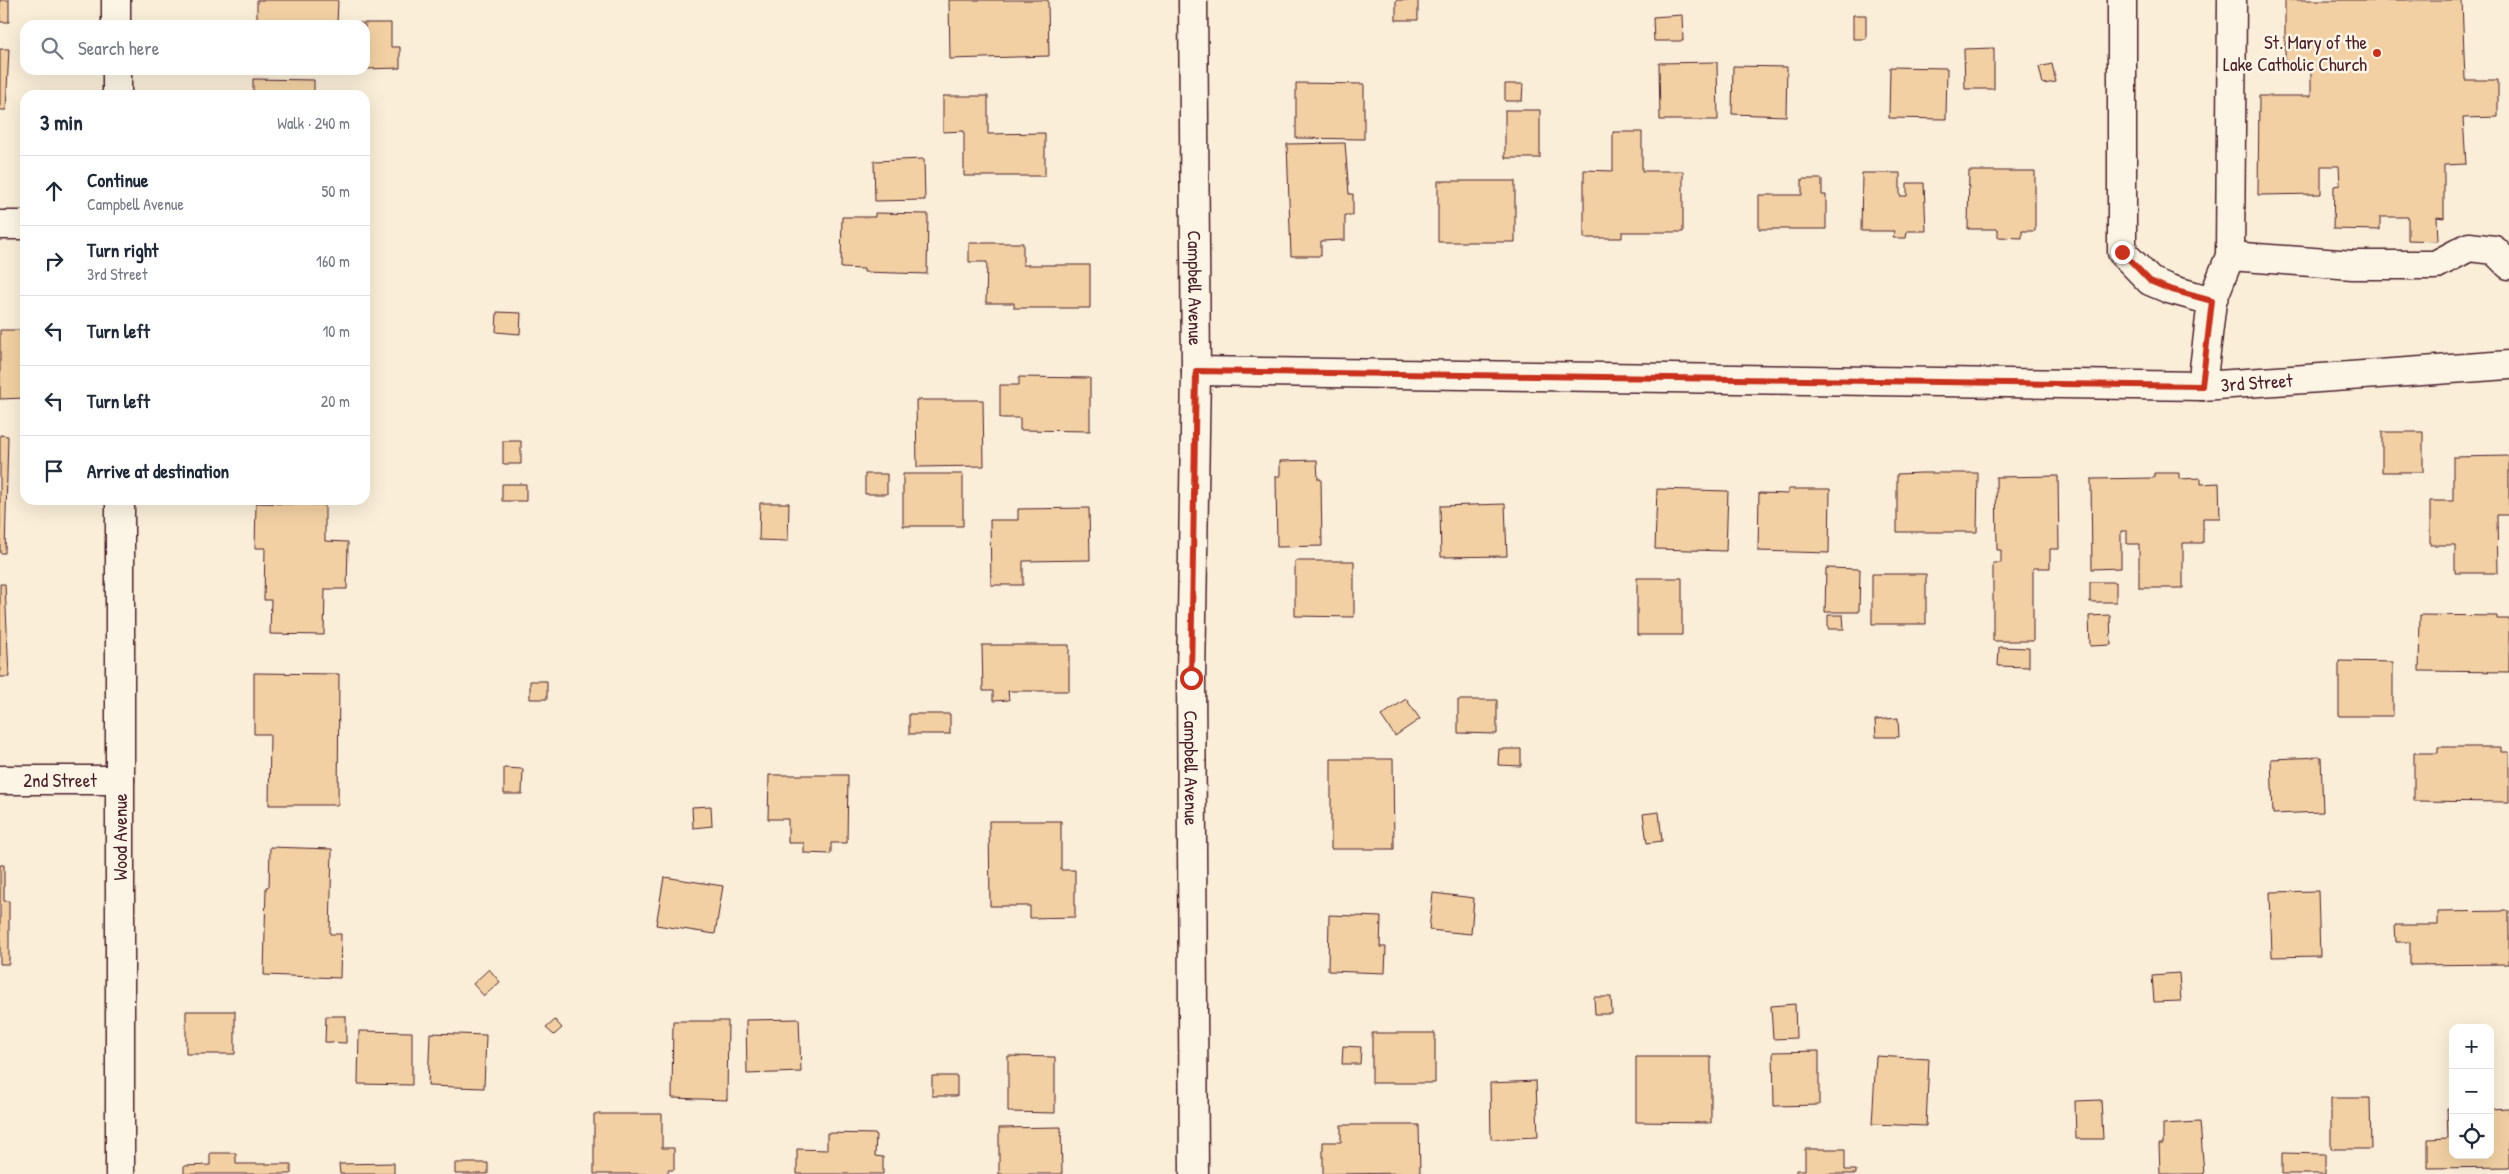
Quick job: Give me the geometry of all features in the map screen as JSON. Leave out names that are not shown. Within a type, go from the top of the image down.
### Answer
[{"type":"street","points":[[116,0],[116,20]]},
{"type":"street","name":"Campbell Avenue","points":[[1193,0],[1196,371],[1191,678],[1194,1174]]},
{"type":"street","points":[[2122,0],[2122,252],[2150,281],[2169,289],[2212,301]]},
{"type":"street","points":[[2202,386],[2212,301],[2230,256],[2232,0]]},
{"type":"street","points":[[117,75],[118,90]]},
{"type":"street","points":[[0,225],[20,225]]},
{"type":"street","points":[[2230,256],[2353,265],[2435,265],[2469,247],[2494,250],[2509,265]]},
{"type":"street","name":"3rd Street","points":[[1196,371],[2202,386],[2509,365]]},
{"type":"street","name":"Wood Avenue","points":[[120,505],[120,1174]]},
{"type":"street","name":"2nd Street","points":[[0,780],[120,780]]},
{"type":"building","points":[[0,0],[9,0],[9,22],[0,22]]},
{"type":"building","points":[[257,0],[338,0],[337,20],[257,20]]},
{"type":"building","points":[[949,0],[1048,0],[1049,56],[950,59]]},
{"type":"building","points":[[1396,0],[1418,0],[1418,20],[1396,20]]},
{"type":"building","points":[[2285,0],[2462,0],[2465,80],[2498,80],[2498,117],[2463,118],[2466,164],[2444,165],[2444,218],[2437,217],[2438,241],[2408,240],[2408,217],[2380,217],[2380,230],[2333,229],[2334,186],[2340,185],[2339,166],[2321,166],[2321,194],[2258,195],[2259,96],[2311,96],[2311,70],[2285,69]]},
{"type":"building","points":[[1682,15],[1683,41],[1654,41],[1653,17]]},
{"type":"building","points":[[1853,15],[1866,15],[1866,39],[1853,39]]},
{"type":"building","points":[[370,23],[391,23],[391,47],[400,47],[400,68],[370,69]]},
{"type":"building","points":[[1994,48],[1994,89],[1965,89],[1964,49]]},
{"type":"building","points":[[0,49],[9,49],[6,110],[0,110]]},
{"type":"building","points":[[1717,62],[1718,120],[1660,120],[1659,63]]},
{"type":"building","points":[[2052,64],[2056,82],[2043,84],[2039,67]]},
{"type":"building","points":[[1733,66],[1787,67],[1786,116],[1732,114]]},
{"type":"building","points":[[1890,67],[1947,68],[1946,119],[1889,118]]},
{"type":"building","points":[[253,79],[314,80],[314,90],[253,90]]},
{"type":"building","points":[[1296,83],[1364,84],[1364,139],[1296,138]]},
{"type":"building","points":[[1505,84],[1523,84],[1522,101],[1505,101]]},
{"type":"building","points":[[943,96],[988,96],[988,134],[1045,133],[1045,176],[964,176],[964,131],[943,132]]},
{"type":"building","points":[[1505,110],[1540,110],[1540,158],[1505,158]]},
{"type":"building","points":[[1613,132],[1642,132],[1642,171],[1683,171],[1683,232],[1622,232],[1622,238],[1584,238],[1584,170],[1613,171]]},
{"type":"building","points":[[1345,143],[1349,194],[1353,194],[1353,215],[1345,215],[1345,240],[1321,241],[1321,256],[1291,256],[1287,144]]},
{"type":"building","points":[[924,159],[925,200],[875,201],[874,161]]},
{"type":"building","points":[[1969,171],[2035,171],[2035,231],[2022,231],[2022,238],[1998,237],[1998,229],[1968,229]]},
{"type":"building","points":[[1862,173],[1900,173],[1900,196],[1907,196],[1907,183],[1924,183],[1926,231],[1907,231],[1906,238],[1893,238],[1894,231],[1861,231]]},
{"type":"building","points":[[1802,179],[1822,179],[1822,195],[1826,195],[1826,229],[1759,229],[1759,195],[1802,195]]},
{"type":"building","points":[[1438,181],[1515,181],[1515,242],[1438,242]]},
{"type":"building","points":[[875,213],[928,214],[927,274],[864,272],[864,269],[841,268],[842,217],[875,217]]},
{"type":"building","points":[[969,243],[1023,243],[1023,265],[1090,265],[1090,308],[1014,308],[1014,303],[986,303],[987,262],[969,262]]},
{"type":"building","points":[[497,312],[521,313],[520,334],[496,332]]},
{"type":"building","points":[[0,330],[20,330],[20,398],[0,399]]},
{"type":"building","points":[[1019,377],[1090,378],[1090,431],[1020,430],[1020,418],[1000,418],[1000,385],[1019,385]]},
{"type":"building","points":[[916,400],[983,400],[984,466],[917,467]]},
{"type":"building","points":[[2382,432],[2423,432],[2423,472],[2382,472]]},
{"type":"building","points":[[0,435],[8,436],[5,553],[0,553]]},
{"type":"building","points":[[503,441],[521,441],[521,464],[503,464]]},
{"type":"building","points":[[2509,456],[2509,515],[2497,515],[2498,573],[2455,573],[2455,545],[2430,545],[2430,501],[2453,501],[2453,457]]},
{"type":"building","points":[[1317,460],[1318,479],[1321,479],[1322,546],[1277,547],[1276,476],[1280,476],[1280,461]]},
{"type":"building","points":[[1978,473],[1977,532],[1897,532],[1897,474]]},
{"type":"building","points":[[2154,473],[2179,473],[2179,479],[2201,478],[2201,484],[2219,483],[2220,518],[2203,518],[2203,543],[2183,543],[2183,588],[2139,588],[2139,544],[2127,544],[2127,531],[2121,531],[2121,568],[2092,569],[2091,479],[2154,478]]},
{"type":"building","points":[[865,474],[887,474],[887,494],[865,494]]},
{"type":"building","points":[[903,474],[963,474],[963,526],[903,526]]},
{"type":"building","points":[[2058,476],[2059,549],[2050,549],[2050,568],[2033,568],[2033,641],[1993,641],[1993,563],[2001,563],[2001,550],[1997,550],[1996,477]]},
{"type":"building","points":[[502,484],[526,484],[526,501],[502,501]]},
{"type":"building","points":[[1657,489],[1728,491],[1726,551],[1655,549]]},
{"type":"building","points":[[1788,489],[1830,489],[1829,553],[1758,551],[1759,493],[1788,494]]},
{"type":"building","points":[[760,503],[789,503],[788,541],[759,540]]},
{"type":"building","points":[[1505,504],[1507,556],[1441,557],[1440,506]]},
{"type":"building","points":[[256,505],[325,505],[325,541],[348,542],[347,589],[325,589],[324,635],[270,634],[271,600],[264,600],[265,548],[255,548]]},
{"type":"building","points":[[1089,508],[1090,560],[1023,561],[1023,585],[991,585],[990,520],[1018,520],[1018,509]]},
{"type":"building","points":[[1295,561],[1354,561],[1354,617],[1295,616]]},
{"type":"building","points":[[1826,568],[1860,569],[1859,612],[1825,612]]},
{"type":"building","points":[[1872,574],[1926,574],[1926,624],[1872,624]]},
{"type":"building","points":[[1637,578],[1682,578],[1682,635],[1637,635]]},
{"type":"building","points":[[2090,582],[2116,582],[2116,602],[2090,602]]},
{"type":"building","points":[[0,584],[5,584],[9,677],[0,677]]},
{"type":"building","points":[[1828,615],[1843,615],[1844,629],[1828,629]]},
{"type":"building","points":[[2110,615],[2111,645],[2090,646],[2089,616]]},
{"type":"building","points":[[2420,615],[2497,616],[2497,619],[2509,619],[2509,672],[2419,671]]},
{"type":"building","points":[[982,645],[1069,645],[1069,691],[1008,691],[1009,700],[993,701],[993,691],[983,691]]},
{"type":"building","points":[[1999,647],[2029,648],[2029,667],[1998,666]]},
{"type":"building","points":[[2339,661],[2393,662],[2393,716],[2339,716]]},
{"type":"building","points":[[254,673],[339,674],[338,805],[269,805],[270,734],[254,734]]},
{"type":"building","points":[[530,681],[547,681],[547,699],[530,699]]},
{"type":"building","points":[[1406,699],[1420,719],[1395,736],[1381,716]]},
{"type":"building","points":[[1458,700],[1497,700],[1497,734],[1458,733]]},
{"type":"building","points":[[909,714],[950,714],[950,734],[909,734]]},
{"type":"building","points":[[1898,718],[1899,737],[1876,737],[1875,720]]},
{"type":"building","points":[[2438,747],[2501,747],[2501,752],[2509,752],[2509,802],[2414,801],[2414,753],[2438,753]]},
{"type":"building","points":[[1499,749],[1521,749],[1521,766],[1498,765]]},
{"type":"building","points":[[2321,757],[2323,812],[2273,814],[2271,759]]},
{"type":"building","points":[[1331,759],[1393,759],[1394,849],[1331,849]]},
{"type":"building","points":[[504,768],[523,769],[522,794],[504,794]]},
{"type":"building","points":[[769,775],[848,775],[847,843],[831,843],[831,854],[804,853],[804,843],[788,843],[788,819],[768,819]]},
{"type":"building","points":[[711,806],[712,826],[693,828],[692,807]]},
{"type":"building","points":[[1659,812],[1662,841],[1647,843],[1643,814]]},
{"type":"building","points":[[989,821],[1061,821],[1061,870],[1075,870],[1075,917],[1030,918],[1030,906],[990,906]]},
{"type":"building","points":[[270,847],[332,849],[330,934],[341,934],[340,978],[264,975],[266,887],[269,887]]},
{"type":"building","points":[[0,865],[4,865],[4,901],[9,901],[9,964],[0,964]]},
{"type":"building","points":[[664,877],[723,886],[715,934],[656,925]]},
{"type":"building","points":[[2318,891],[2320,956],[2272,957],[2270,892]]},
{"type":"building","points":[[1433,893],[1474,898],[1471,934],[1429,930]]},
{"type":"building","points":[[2509,911],[2509,964],[2410,965],[2410,942],[2396,942],[2395,925],[2438,925],[2438,912]]},
{"type":"building","points":[[1329,915],[1381,917],[1380,947],[1386,947],[1385,973],[1328,971]]},
{"type":"building","points":[[489,969],[500,982],[484,996],[473,984]]},
{"type":"building","points":[[2179,973],[2181,1001],[2154,1002],[2152,975]]},
{"type":"building","points":[[1594,997],[1611,997],[1612,1014],[1595,1014]]},
{"type":"building","points":[[1795,1004],[1796,1038],[1773,1039],[1771,1006]]},
{"type":"building","points":[[186,1011],[235,1011],[235,1054],[186,1054]]},
{"type":"building","points":[[326,1016],[346,1016],[346,1043],[325,1042]]},
{"type":"building","points":[[799,1019],[801,1072],[747,1074],[746,1020]]},
{"type":"building","points":[[555,1020],[562,1028],[554,1035],[546,1028]]},
{"type":"building","points":[[673,1021],[728,1021],[727,1100],[672,1098]]},
{"type":"building","points":[[359,1031],[412,1032],[412,1085],[358,1084]]},
{"type":"building","points":[[430,1033],[486,1035],[484,1088],[428,1086]]},
{"type":"building","points":[[1372,1033],[1435,1033],[1435,1083],[1372,1083]]},
{"type":"building","points":[[1343,1046],[1361,1047],[1360,1064],[1342,1064]]},
{"type":"building","points":[[1819,1051],[1819,1105],[1774,1106],[1773,1052]]},
{"type":"building","points":[[1008,1056],[1055,1057],[1055,1113],[1008,1112]]},
{"type":"building","points":[[1876,1056],[1929,1059],[1926,1126],[1872,1124]]},
{"type":"building","points":[[1636,1057],[1711,1057],[1711,1123],[1636,1122]]},
{"type":"building","points":[[932,1076],[957,1076],[957,1096],[932,1096]]},
{"type":"building","points":[[1536,1081],[1538,1137],[1491,1139],[1490,1083]]},
{"type":"building","points":[[2331,1098],[2370,1098],[2371,1149],[2331,1149]]},
{"type":"building","points":[[2101,1100],[2103,1139],[2076,1139],[2075,1101]]},
{"type":"building","points":[[2509,1108],[2509,1167],[2428,1168],[2428,1139],[2448,1138],[2447,1109],[2449,1109],[2449,1159],[2494,1159],[2494,1109]]},
{"type":"building","points":[[594,1114],[662,1114],[662,1148],[674,1148],[674,1170],[668,1170],[668,1174],[594,1174]]},
{"type":"building","points":[[2200,1122],[2204,1174],[2160,1174],[2159,1144],[2163,1144],[2163,1124]]},
{"type":"building","points":[[1341,1125],[1419,1125],[1420,1173],[1323,1174],[1323,1142],[1341,1142]]},
{"type":"building","points":[[1061,1127],[1062,1174],[999,1174],[999,1128]]},
{"type":"building","points":[[827,1133],[876,1134],[875,1156],[883,1157],[883,1174],[797,1174],[797,1149],[827,1150]]},
{"type":"building","points":[[1805,1149],[1845,1149],[1845,1170],[1856,1170],[1856,1174],[1796,1174],[1796,1170],[1805,1170]]},
{"type":"building","points":[[210,1153],[236,1153],[236,1164],[291,1164],[291,1174],[184,1174],[184,1166],[210,1165]]},
{"type":"building","points":[[2282,1153],[2325,1154],[2325,1174],[2282,1174]]},
{"type":"building","points":[[394,1163],[394,1174],[340,1174],[339,1164]]},
{"type":"building","points":[[455,1163],[488,1163],[488,1174],[455,1174]]},
{"type":"place","name":"St. Mary of the Lake Catholic Church","points":[[2377,53]]},
{"type":"route","points":[[1191,678],[1196,371],[2202,386],[2212,301],[2169,289],[2150,281],[2122,252]]}]
